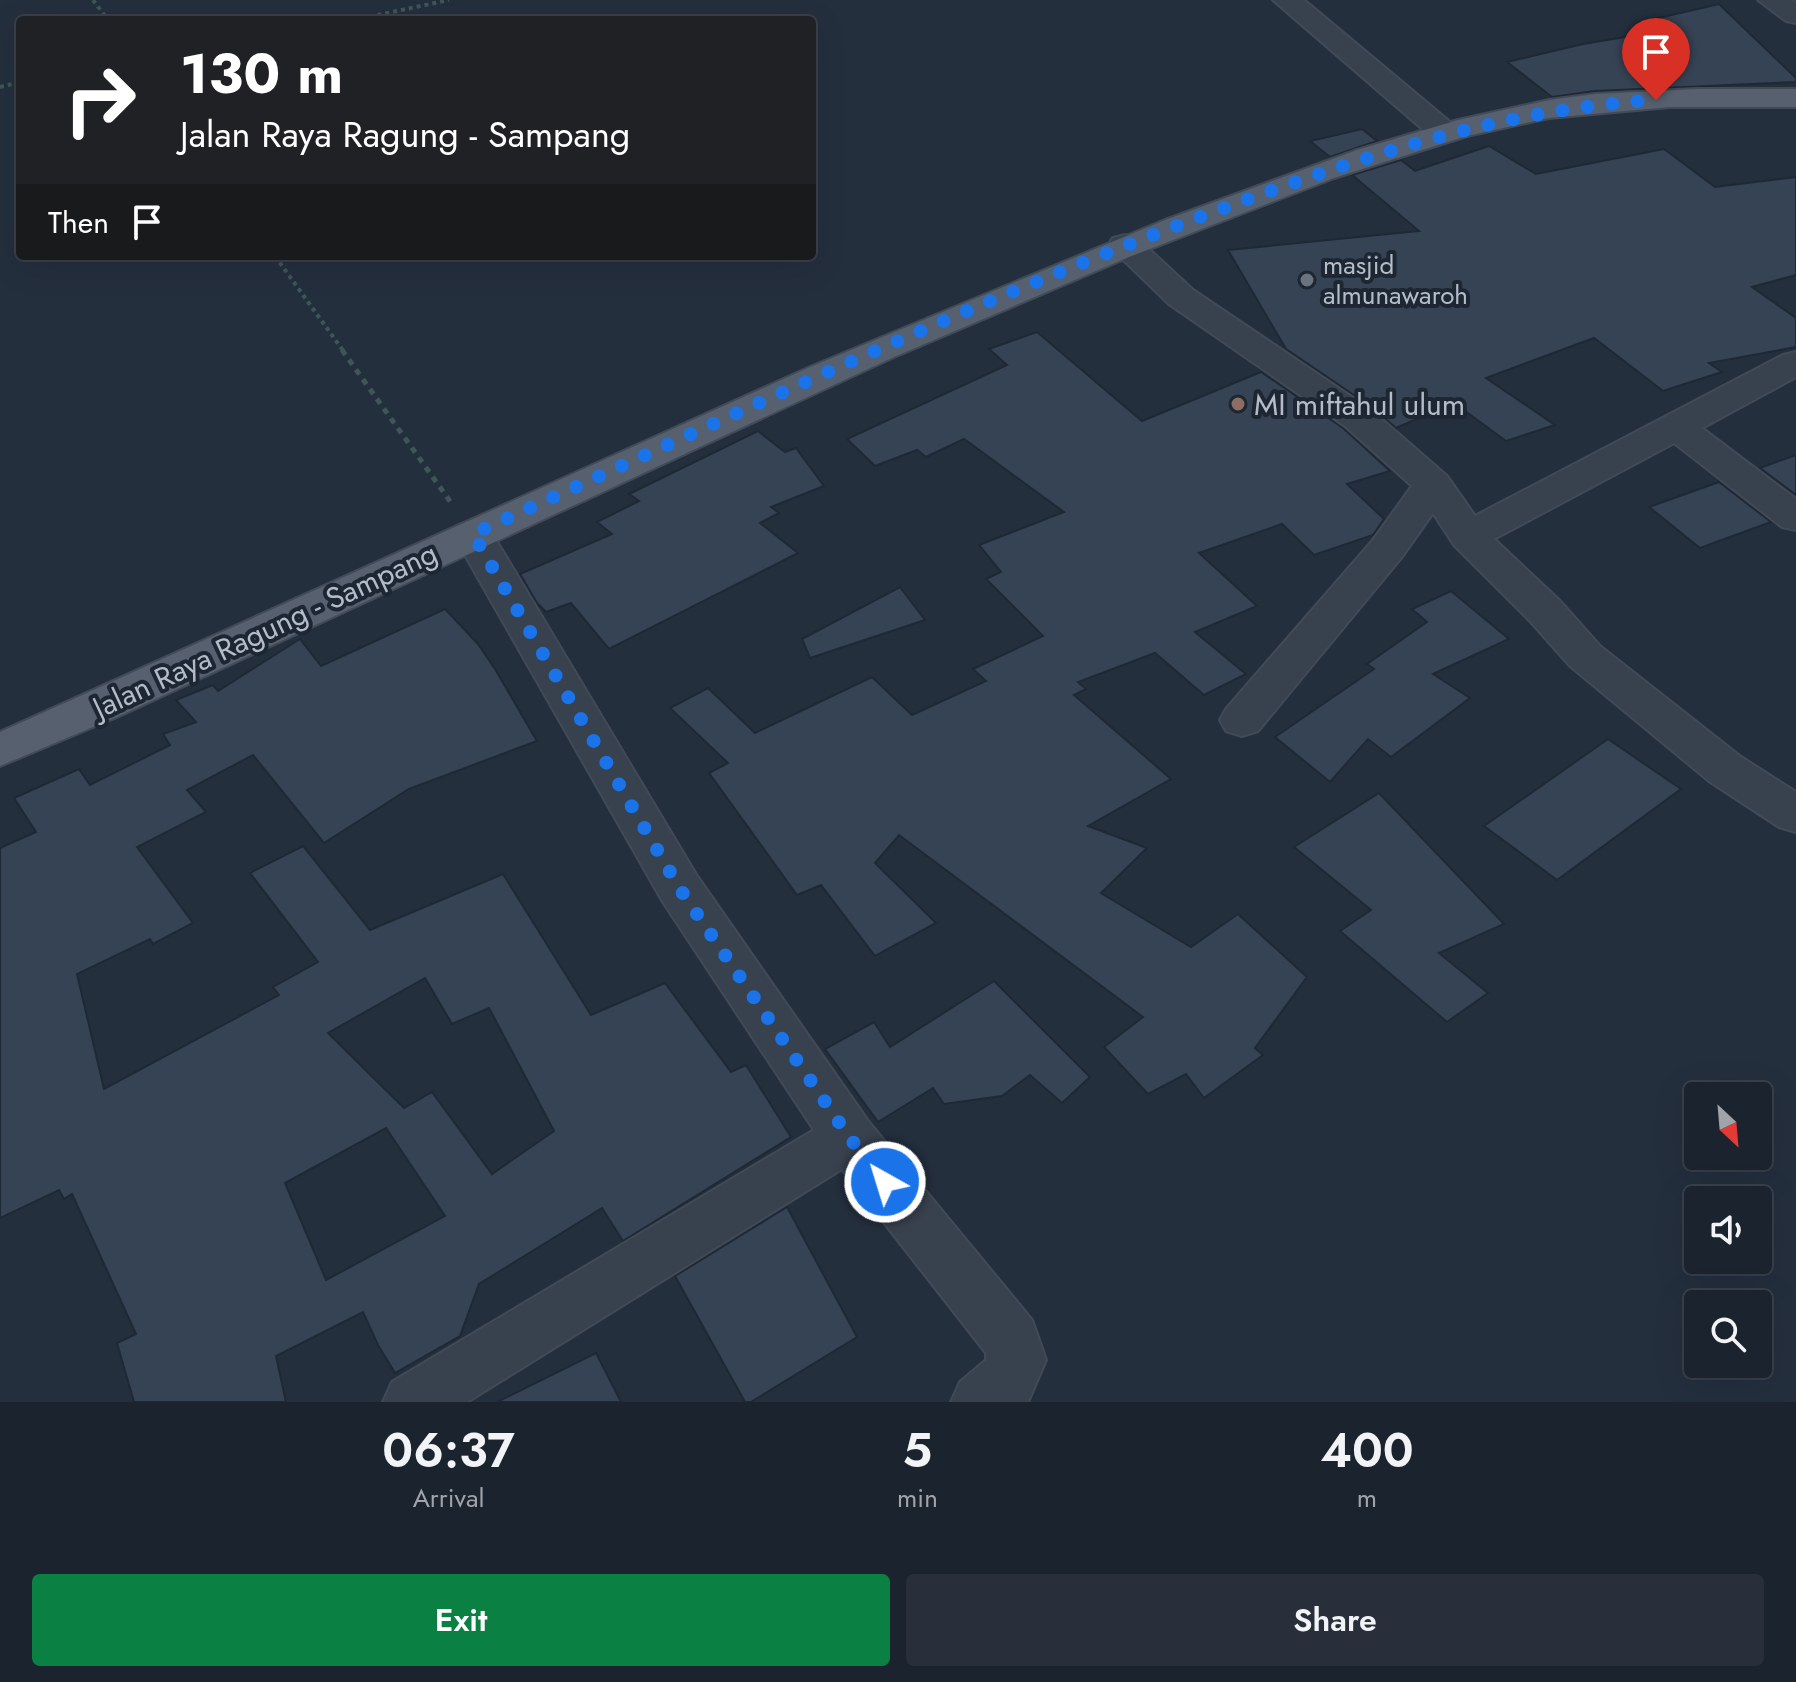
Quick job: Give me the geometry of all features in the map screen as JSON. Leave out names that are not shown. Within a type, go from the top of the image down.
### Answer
[{"type":"main road","name":"Jalan Raya Ragung - Sampang","points":[[0,750],[944,320],[1125,245],[1310,176],[1445,133],[1593,103],[1718,96],[1796,98]]},
{"type":"street","points":[[1287,0],[1445,133]]},
{"type":"street","points":[[1125,245],[1181,297],[1358,418],[1433,484],[1468,536],[1545,611],[1585,656],[1725,769],[1796,815]]},
{"type":"street","points":[[1468,536],[1675,425],[1794,367]]},
{"type":"street","points":[[1675,425],[1796,518]]},
{"type":"street","points":[[1242,720],[1387,549],[1433,484]]},
{"type":"street","points":[[473,534],[680,889],[849,1137],[1011,1339],[1019,1359],[1018,1366],[995,1392],[981,1402]]},
{"type":"street","points":[[413,1402],[849,1137]]},
{"type":"path","points":[[373,16],[449,0]]},
{"type":"path","points":[[278,260],[473,534]]},
{"type":"building","points":[[1719,4],[1796,78],[1796,82],[1595,91],[1552,97],[1507,62],[1583,44],[1649,33],[1637,23]]},
{"type":"building","points":[[1362,129],[1377,141],[1330,157],[1310,141]]},
{"type":"building","points":[[1489,146],[1536,174],[1664,149],[1715,187],[1796,177],[1796,275],[1752,287],[1796,318],[1796,347],[1709,363],[1722,372],[1663,391],[1594,338],[1486,378],[1555,425],[1506,441],[1454,403],[1396,428],[1373,408],[1286,349],[1228,250],[1419,231],[1352,175],[1401,160],[1415,171]]},
{"type":"building","points":[[1037,332],[1142,421],[1261,372],[1343,428],[1390,471],[1347,484],[1384,519],[1373,535],[1314,555],[1282,524],[1199,553],[1257,606],[1195,632],[1246,674],[1204,695],[1155,653],[1078,682],[1086,689],[1074,695],[1171,779],[1088,826],[1147,848],[1101,893],[1191,947],[1238,914],[1307,977],[1255,1048],[1263,1055],[1204,1098],[1186,1074],[1148,1094],[1104,1047],[1143,1017],[899,835],[875,863],[936,923],[875,956],[821,885],[797,895],[709,773],[728,763],[670,708],[708,688],[755,733],[872,677],[912,715],[986,681],[973,669],[1043,636],[986,579],[1001,572],[979,545],[1064,512],[964,439],[926,457],[917,450],[875,466],[847,439],[1007,365],[989,349]]},
{"type":"building","points":[[758,431],[785,452],[796,448],[824,486],[771,507],[779,513],[760,523],[798,553],[609,649],[571,603],[546,612],[537,603],[520,574],[612,534],[597,522],[639,501],[629,494]]},
{"type":"building","points":[[1796,455],[1796,495],[1760,468]]},
{"type":"building","points":[[1719,482],[1771,522],[1700,548],[1649,507]]},
{"type":"building","points":[[900,587],[925,620],[810,658],[802,639]]},
{"type":"building","points":[[1451,591],[1509,639],[1433,674],[1470,698],[1391,757],[1368,739],[1330,782],[1275,737],[1374,669],[1367,664],[1427,622],[1412,609]]},
{"type":"building","points":[[445,609],[478,644],[537,741],[409,789],[324,843],[253,755],[187,790],[206,812],[137,847],[193,923],[153,944],[150,939],[77,974],[104,1089],[279,995],[273,987],[318,962],[250,873],[303,846],[370,930],[503,874],[591,1015],[665,983],[731,1072],[746,1065],[791,1137],[623,1241],[602,1208],[479,1284],[460,1336],[395,1373],[363,1312],[276,1356],[286,1402],[134,1402],[117,1343],[136,1334],[72,1194],[64,1199],[59,1190],[0,1218],[0,848],[36,832],[14,798],[79,769],[90,785],[170,745],[163,734],[196,722],[176,700],[213,685],[218,691],[300,639],[321,666]],"holes":[[[425,978],[452,1024],[489,1008],[554,1131],[492,1174],[432,1092],[404,1108],[328,1033]],[[386,1128],[445,1216],[326,1280],[285,1183]]]},
{"type":"building","points":[[1608,739],[1681,789],[1557,880],[1484,826]]},
{"type":"building","points":[[1379,793],[1504,924],[1439,953],[1488,993],[1447,1022],[1340,931],[1371,910],[1294,847]]},
{"type":"building","points":[[994,981],[1090,1077],[1062,1103],[1030,1075],[1002,1096],[944,1104],[933,1088],[878,1122],[825,1049],[874,1022],[890,1047]]},
{"type":"building","points":[[787,1207],[857,1337],[751,1402],[745,1402],[675,1276]]},
{"type":"building","points":[[596,1353],[621,1402],[497,1402]]},
{"type":"place","name":"masjid almunawaroh","points":[[1307,280]]},
{"type":"place","name":"MI miftahul ulum","points":[[1238,404]]},
{"type":"route","points":[[885,1182],[849,1137],[680,889],[473,534],[944,320],[1125,245],[1310,176],[1445,133],[1522,115],[1593,103],[1656,100]]}]
